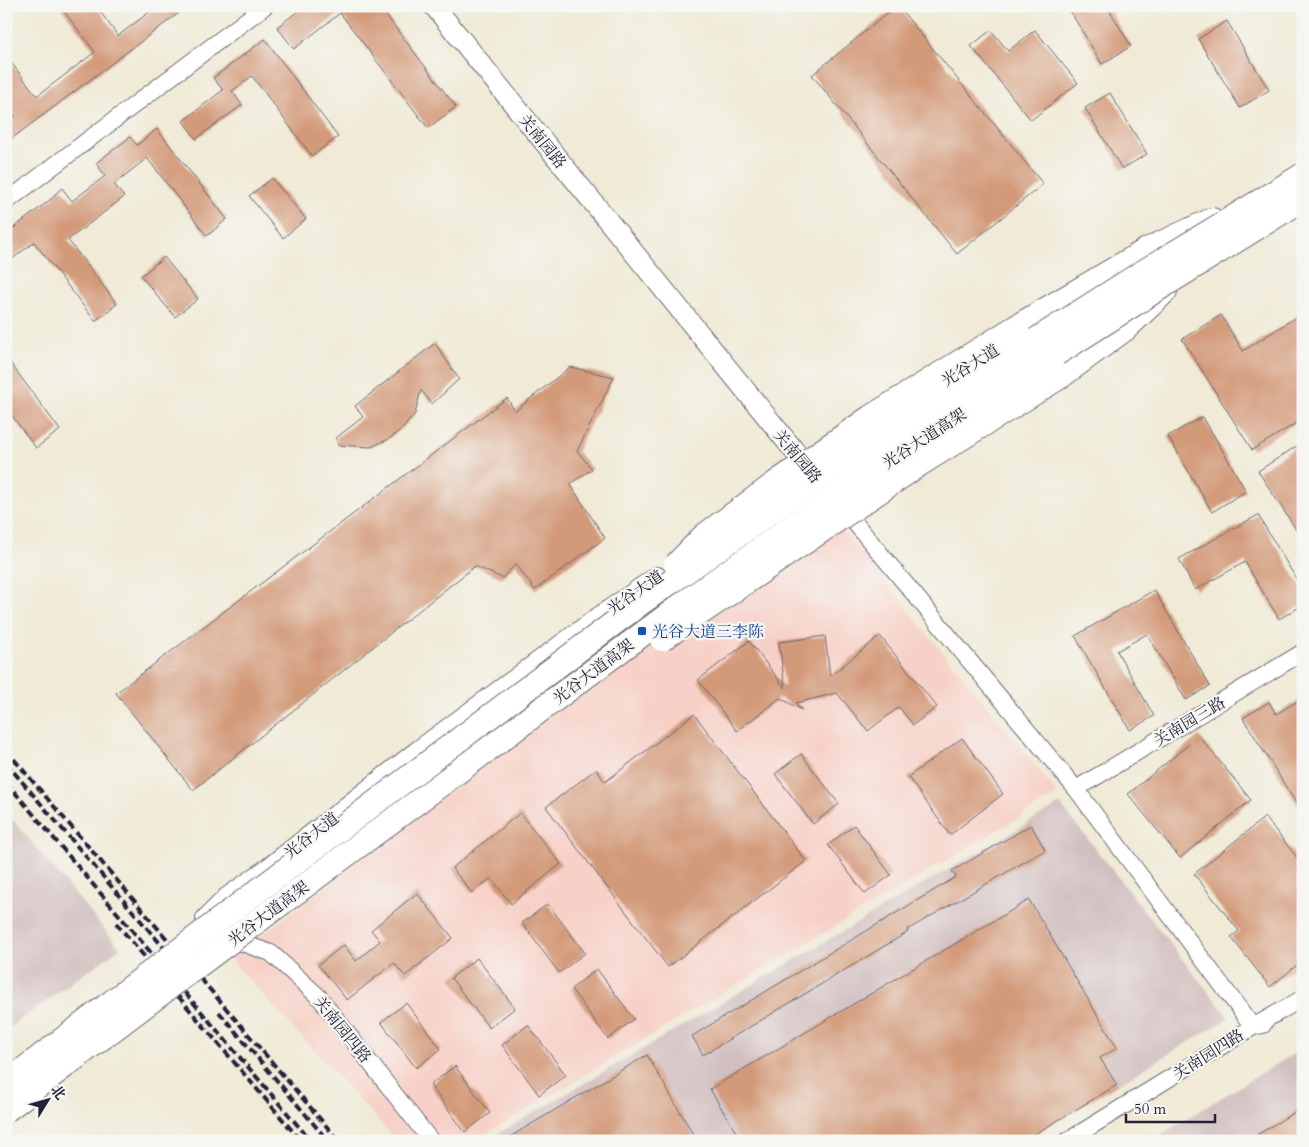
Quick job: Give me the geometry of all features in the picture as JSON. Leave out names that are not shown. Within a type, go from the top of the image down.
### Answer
[{"type":"highway","name":"光谷大道高架","points":[[6,1083],[636,606],[834,468],[1140,274],[1303,175]]},
{"type":"highway","name":"光谷大道高架","points":[[6,1110],[692,598],[846,488],[1153,292],[1303,199]]},
{"type":"highway","points":[[636,606],[704,536],[871,417],[1018,326],[1147,250],[1214,220]]},
{"type":"highway","points":[[572,687],[647,649],[918,465],[1061,376],[1126,328],[1165,291]]},
{"type":"main road","name":"关南园路","points":[[434,6],[812,465]]},
{"type":"main road","name":"关南园路","points":[[444,6],[812,465],[829,492]]},
{"type":"main road","name":"光谷大道","points":[[6,1074],[187,937],[227,898],[270,868],[418,752],[595,620],[766,501],[812,465],[1006,343],[1303,165]]},
{"type":"main road","name":"光谷大道","points":[[6,1116],[443,780],[829,492],[868,466],[1011,380],[1303,213]]},
{"type":"street","points":[[6,202],[265,6]]},
{"type":"street","points":[[829,492],[1076,789],[1253,1027],[1303,998]]},
{"type":"street","name":"关南园三路","points":[[1076,789],[1303,652]]},
{"type":"street","name":"关南园四路","points":[[236,941],[271,953],[320,997],[431,1141]]},
{"type":"street","name":"关南园四路","points":[[1068,1141],[1253,1027],[1286,1019],[1303,1010]]},
{"type":"shaded area","points":[[825,508],[1058,794],[474,1141],[397,1141],[230,959]]},
{"type":"shaded area","points":[[1060,804],[1229,1018],[1023,1141],[486,1141]]},
{"type":"shaded area","points":[[6,812],[120,948],[6,1030]]},
{"type":"shaded area","points":[[1303,1048],[1303,1141],[1150,1141]]},
{"type":"building","points":[[60,6],[96,6],[118,36],[157,6],[188,6],[6,143],[6,123],[16,116],[6,103],[6,56],[37,96],[95,52]]},
{"type":"building","points":[[305,6],[379,6],[456,107],[428,128],[340,13],[294,49],[277,27]]},
{"type":"building","points":[[898,6],[1043,184],[957,254],[812,75]]},
{"type":"building","points":[[1067,6],[1107,6],[1131,46],[1102,64]]},
{"type":"building","points":[[1227,21],[1269,90],[1240,108],[1198,39]]},
{"type":"building","points":[[991,30],[1008,51],[1035,30],[1078,83],[1031,120],[971,46]]},
{"type":"building","points":[[265,39],[338,137],[312,156],[252,76],[232,91],[242,105],[196,139],[183,121],[223,90],[213,78]]},
{"type":"building","points":[[1110,93],[1147,154],[1122,169],[1085,108]]},
{"type":"building","points":[[157,129],[227,219],[207,236],[147,158],[114,184],[124,197],[68,240],[117,304],[95,321],[34,242],[6,264],[6,234],[55,196],[62,188],[72,201],[105,176],[96,163],[130,137],[137,145]]},
{"type":"building","points":[[272,178],[306,219],[283,238],[249,196]]},
{"type":"building","points":[[164,257],[198,299],[175,317],[141,276]]},
{"type":"building","points":[[1221,315],[1243,351],[1296,317],[1303,328],[1303,419],[1252,450],[1182,339]]},
{"type":"building","points":[[435,343],[459,379],[432,404],[421,390],[415,414],[404,427],[389,439],[371,447],[338,445],[336,438],[363,417],[355,406]]},
{"type":"building","points":[[6,357],[60,430],[36,448],[6,408]]},
{"type":"building","points":[[570,367],[614,377],[577,451],[592,469],[570,484],[605,538],[535,590],[516,564],[502,578],[475,566],[193,790],[116,693],[507,398],[515,411]]},
{"type":"building","points":[[1203,417],[1246,491],[1212,512],[1168,436]]},
{"type":"building","points":[[1303,442],[1303,527],[1297,531],[1258,471]]},
{"type":"building","points":[[1258,515],[1303,590],[1303,605],[1279,619],[1245,562],[1195,590],[1179,559]]},
{"type":"building","points":[[1154,590],[1210,686],[1186,700],[1147,634],[1117,651],[1154,716],[1130,730],[1075,636]]},
{"type":"building","points":[[825,636],[830,676],[880,636],[937,707],[913,725],[899,707],[868,731],[837,693],[796,703],[802,710],[780,698],[737,731],[698,680],[749,641],[785,688],[779,642]]},
{"type":"building","points":[[1303,698],[1303,814],[1243,718],[1269,702],[1276,714]]},
{"type":"building","points":[[694,714],[806,861],[668,967],[546,807],[596,769],[605,782]]},
{"type":"building","points":[[1199,736],[1251,800],[1180,858],[1128,794]]},
{"type":"building","points":[[962,738],[1003,794],[950,835],[908,777]]},
{"type":"building","points":[[801,754],[839,804],[813,824],[775,774]]},
{"type":"building","points":[[520,813],[561,864],[511,904],[491,878],[472,893],[452,868]]},
{"type":"building","points":[[1265,817],[1303,865],[1303,960],[1270,987],[1231,937],[1239,931],[1194,874]]},
{"type":"building","points":[[854,825],[891,875],[865,894],[828,845]]},
{"type":"building","points":[[1031,825],[1045,850],[907,930],[908,932],[703,1055],[692,1036],[956,877],[952,871]]},
{"type":"building","points":[[417,893],[453,938],[405,976],[394,963],[347,1000],[318,965],[344,945],[356,961],[380,941],[371,930]]},
{"type":"building","points":[[1029,900],[1117,1048],[1100,1058],[1117,1085],[1023,1141],[741,1141],[710,1089]]},
{"type":"building","points":[[548,904],[585,953],[559,973],[522,923]]},
{"type":"building","points":[[477,958],[515,1008],[489,1028],[451,978]]},
{"type":"building","points":[[597,969],[634,1019],[608,1039],[571,989]]},
{"type":"building","points":[[406,1003],[441,1049],[416,1068],[381,1022]]},
{"type":"building","points":[[528,1025],[566,1075],[539,1095],[502,1045]]},
{"type":"building","points":[[647,1055],[697,1141],[503,1141]]},
{"type":"building","points":[[455,1066],[490,1113],[465,1132],[430,1085]]},
{"type":"building","points":[[1303,1107],[1303,1141],[1247,1141]]},
{"type":"railway","points":[[6,750],[339,1141]]},
{"type":"railway","points":[[6,763],[188,976]]},
{"type":"railway","points":[[6,782],[311,1141]]},
{"type":"railway","points":[[116,923],[301,1141]]},
{"type":"railway","points":[[219,1012],[328,1141]]},
{"type":"place","name":"光谷大道三李陈","points":[[642,631]]}]
